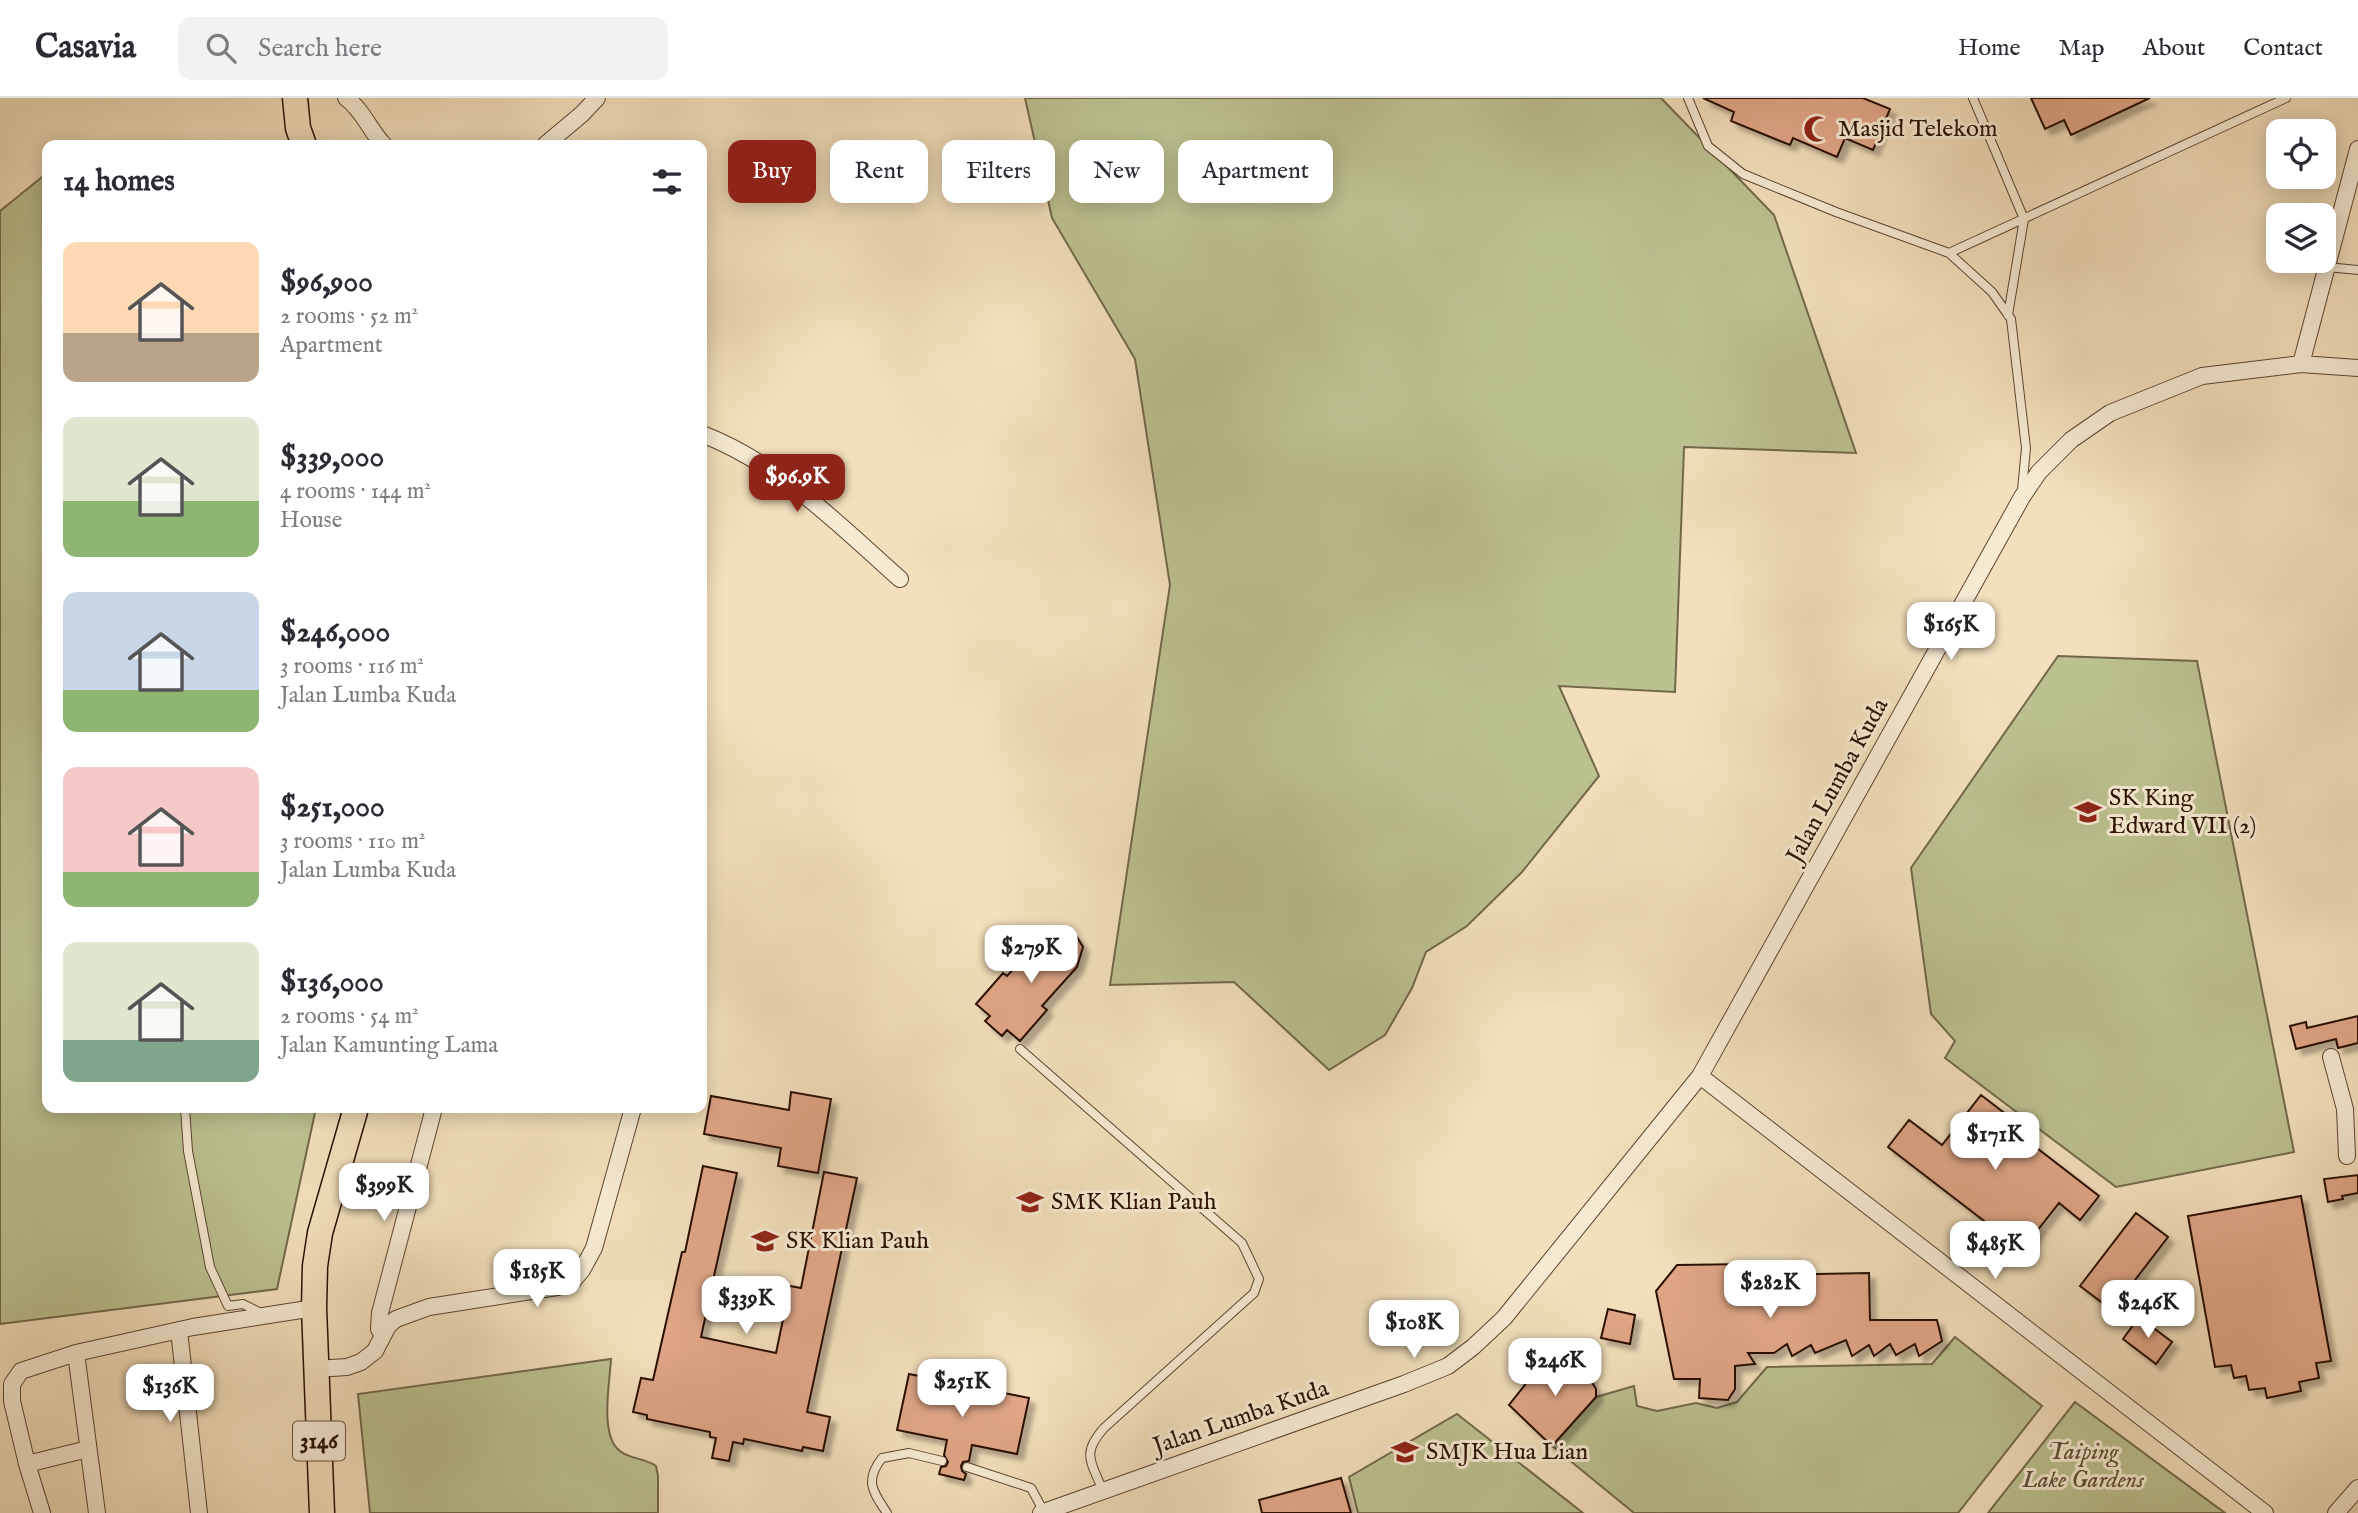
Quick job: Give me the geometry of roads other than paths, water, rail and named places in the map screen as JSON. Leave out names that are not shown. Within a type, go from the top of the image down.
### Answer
[{"type":"main road","points":[[298,99],[298,128],[303,140]]},
{"type":"main road","name":"3146","points":[[322,1513],[314,1308],[315,1266],[320,1233],[355,1113]]},
{"type":"street","points":[[346,98],[356,105],[379,140]]},
{"type":"street","points":[[551,140],[597,98]]},
{"type":"street","points":[[2336,237],[2354,178],[2358,149]]},
{"type":"street","points":[[2301,364],[2325,273]]},
{"type":"street","name":"Jalan Lumba Kuda","points":[[1042,1512],[1404,1384],[1448,1366],[1473,1347],[1504,1318],[1700,1076],[2022,497],[2039,472],[2071,440],[2110,413],[2202,376],[2301,364],[2358,368]]},
{"type":"street","points":[[707,437],[771,470],[817,505],[900,579]]},
{"type":"street","points":[[2331,1057],[2352,1108],[2347,1156]]},
{"type":"street","points":[[1700,1076],[2265,1513]]},
{"type":"street","points":[[382,1334],[379,1329],[380,1313],[433,1113]]},
{"type":"street","points":[[316,1368],[347,1367],[361,1362],[375,1351],[382,1334],[396,1320],[429,1307],[570,1283],[582,1270],[594,1248],[632,1113]]},
{"type":"street","points":[[42,1513],[12,1401],[12,1384],[21,1371],[76,1353],[179,1330],[314,1308]]},
{"type":"street","points":[[179,1330],[199,1513]]},
{"type":"street","points":[[76,1353],[97,1513]]},
{"type":"street","points":[[27,1464],[88,1449]]},
{"type":"street","points":[[2336,1513],[2358,1488]]},
{"type":"lane","points":[[1688,98],[1708,146],[1743,174],[1836,212],[1949,253],[1992,292],[2011,319],[2020,380],[2026,448],[2022,497]]},
{"type":"lane","points":[[1973,98],[2024,219],[2008,315]]},
{"type":"lane","points":[[1949,253],[2286,98]]},
{"type":"lane","points":[[2336,268],[2358,270]]},
{"type":"lane","points":[[1020,1049],[1242,1243],[1259,1279],[1254,1293],[1104,1428],[1091,1443],[1089,1455],[1103,1490]]},
{"type":"lane","points":[[185,1113],[188,1151],[210,1268],[228,1306],[243,1304],[266,1315]]},
{"type":"lane","points":[[887,1513],[873,1491],[874,1468],[882,1458],[909,1453],[942,1461]]},
{"type":"lane","points":[[967,1467],[1031,1488],[1042,1512]]},
{"type":"place","name":"Masjid Telekom","points":[[1817,129]]},
{"type":"place","name":"SK King Edward VII (2)","points":[[2088,812]]},
{"type":"place","name":"SMK Klian Pauh","points":[[1030,1202]]},
{"type":"place","name":"SK Klian Pauh","points":[[765,1241]]},
{"type":"place","name":"SMJK Hua Lian","points":[[1405,1452]]},
{"type":"park label","name":"Taiping Lake Gardens","points":[[2083,1466]]}]
